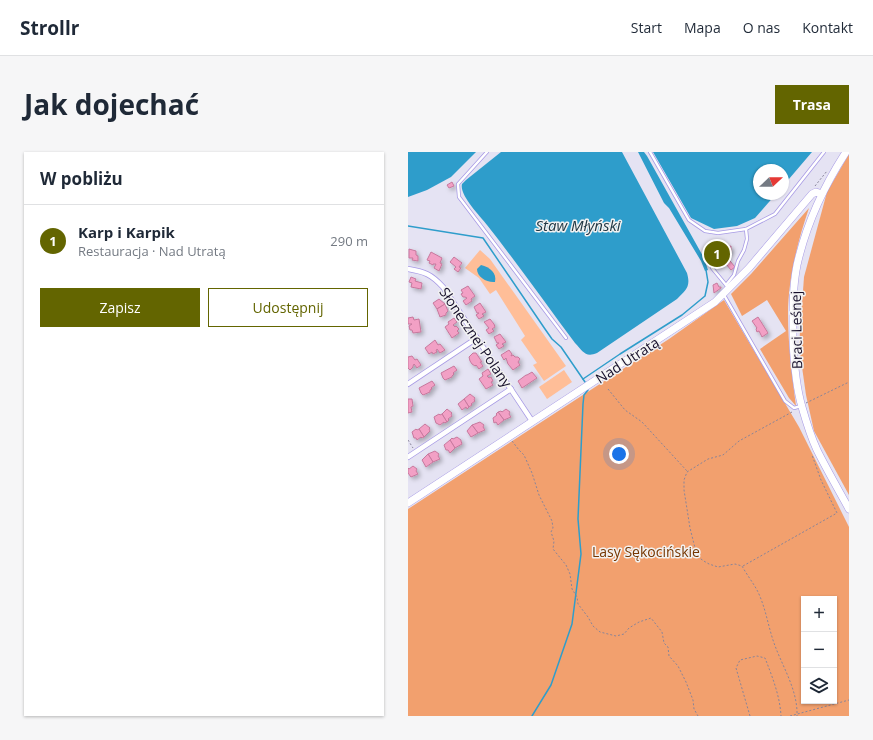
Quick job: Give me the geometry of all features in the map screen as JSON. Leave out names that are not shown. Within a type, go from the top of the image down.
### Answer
[{"type":"street","name":"Braci Leśnej","points":[[846,152],[832,173],[822,194],[803,245],[797,266],[793,299],[794,354],[801,406],[817,449],[849,508]]},
{"type":"street","name":"Nad Utratą","points":[[408,503],[647,347],[724,294],[728,287],[749,268],[812,194],[816,192],[822,194]]},
{"type":"street","name":"Słonecznej Polany","points":[[408,269],[425,273],[433,277],[443,287],[532,421]]},
{"type":"street","points":[[408,384],[477,338]]},
{"type":"street","points":[[408,457],[511,389]]},
{"type":"lane","points":[[487,152],[458,184],[459,197],[566,338]]},
{"type":"lane","points":[[650,152],[689,220],[705,231],[718,233],[746,229],[775,214],[824,152]]},
{"type":"lane","points":[[712,268],[728,287],[744,250],[747,239],[746,229]]},
{"type":"lane","points":[[724,294],[785,401],[794,408],[801,406]]},
{"type":"path","points":[[815,185],[829,168]]},
{"type":"path","points":[[811,452],[821,480],[837,513],[742,566],[735,564],[718,567],[702,560],[696,552],[690,528],[684,490],[684,480],[687,472],[708,459],[723,455],[739,441],[801,406],[849,382]]},
{"type":"path","points":[[608,389],[625,410],[642,422],[687,472]]},
{"type":"path","points":[[511,439],[524,455],[532,473],[539,496],[552,521],[554,542],[553,549],[566,565],[570,574],[572,589],[577,597],[578,604],[593,626],[600,632],[616,636],[624,634],[629,628],[651,618],[662,632],[664,643],[668,647],[670,656],[678,666],[686,682],[693,700],[694,709],[698,716]]},
{"type":"path","points":[[408,440],[416,452]]},
{"type":"path","points":[[742,566],[762,601],[773,641],[792,684],[798,715]]},
{"type":"path","points":[[750,716],[736,668],[740,660],[757,656],[765,658],[780,703],[781,716]]},
{"type":"path","points":[[790,716],[849,700]]},
{"type":"shaded area","points":[[480,250],[490,259],[566,366],[544,381],[533,365],[537,363],[521,340],[525,336],[496,290],[490,294],[479,278],[465,268]]},
{"type":"shaded area","points":[[564,370],[572,382],[547,399],[539,387]]},
{"type":"green space","points":[[849,154],[849,495],[814,431],[806,395],[799,346],[804,277],[827,192]]},
{"type":"green space","points":[[809,208],[794,260],[788,301],[789,349],[796,406],[789,398],[760,349],[786,331],[767,300],[742,316],[731,294],[751,274]]},
{"type":"green space","name":"Lasy Sękocińskie","points":[[724,300],[799,427],[849,527],[849,716],[408,716],[408,509],[669,339]]},
{"type":"water","points":[[408,152],[476,152],[451,177],[427,190],[408,197]]},
{"type":"water","name":"Staw Młyński","points":[[501,152],[622,152],[687,273],[688,285],[685,291],[677,299],[597,353],[590,355],[584,353],[464,194],[462,184]]},
{"type":"water","points":[[638,152],[644,152],[647,156],[704,258],[708,270],[705,271],[701,261],[669,208],[664,203]]},
{"type":"water","points":[[653,152],[812,152],[789,179],[789,164],[753,164],[753,200],[771,200],[755,218],[737,226],[714,229],[691,218]]},
{"type":"water","points":[[481,265],[487,267],[494,273],[495,282],[489,282],[479,275],[477,269]]},
{"type":"building","points":[[452,182],[454,186],[449,188],[447,185]]},
{"type":"building","points":[[731,246],[731,252],[725,253],[724,256],[719,257],[719,260],[713,261],[709,249]]},
{"type":"building","points":[[409,249],[416,251],[418,261],[412,260],[413,258],[409,258]]},
{"type":"building","points":[[431,252],[442,258],[440,263],[442,264],[439,271],[434,268],[436,264],[433,265],[427,260]]},
{"type":"building","points":[[454,257],[462,263],[458,272],[454,269],[456,267],[450,262]]},
{"type":"building","points":[[730,261],[735,267],[731,270],[726,264]]},
{"type":"building","points":[[411,277],[416,279],[415,281],[422,283],[421,289],[411,287],[412,283],[409,282]]},
{"type":"building","points":[[717,283],[721,288],[714,293],[713,285]]},
{"type":"building","points":[[468,286],[475,296],[471,299],[472,301],[466,305],[463,301],[467,298],[463,297],[461,290]]},
{"type":"building","points":[[439,299],[445,304],[437,309],[433,303]]},
{"type":"building","points":[[480,303],[486,312],[482,314],[484,316],[479,319],[476,315],[479,313],[477,313],[474,307]]},
{"type":"building","points":[[445,304],[448,311],[446,315],[440,317],[437,309]]},
{"type":"building","points":[[413,317],[414,320],[419,319],[421,332],[413,333],[412,330],[410,330],[409,326],[412,324],[408,324],[408,318]]},
{"type":"building","points":[[758,317],[768,333],[762,337],[759,331],[757,332],[757,328],[752,321]]},
{"type":"building","points":[[454,318],[457,322],[453,325],[459,329],[457,331],[459,333],[452,338],[445,327],[449,324],[448,322]]},
{"type":"building","points":[[490,319],[495,327],[492,329],[494,331],[489,334],[486,330],[489,328],[484,322]]},
{"type":"building","points":[[500,334],[506,342],[502,344],[504,346],[499,349],[496,345],[499,343],[497,343],[494,337]]},
{"type":"building","points":[[435,340],[438,345],[440,344],[445,350],[440,353],[437,349],[437,352],[433,354],[432,352],[429,354],[425,348]]},
{"type":"building","points":[[509,350],[512,354],[511,356],[513,355],[520,359],[518,362],[520,365],[513,370],[508,364],[506,358],[504,360],[501,355]]},
{"type":"building","points":[[473,353],[476,353],[482,362],[480,362],[483,366],[479,369],[470,361],[469,357]]},
{"type":"building","points":[[412,356],[415,360],[417,359],[421,365],[417,368],[414,364],[410,370],[408,368],[408,357]]},
{"type":"building","points":[[454,366],[457,370],[453,373],[454,374],[452,377],[445,380],[441,373]]},
{"type":"building","points":[[488,369],[491,374],[487,376],[489,378],[491,377],[493,381],[491,382],[493,385],[486,389],[479,379],[483,376],[482,373]]},
{"type":"building","points":[[532,372],[537,378],[522,388],[518,381]]},
{"type":"building","points":[[432,381],[435,385],[431,388],[432,389],[430,392],[423,395],[419,388]]},
{"type":"building","points":[[470,394],[475,398],[475,401],[469,407],[464,399]]},
{"type":"building","points":[[408,399],[412,399],[413,406],[411,407],[412,412],[408,413]]},
{"type":"building","points":[[464,399],[469,407],[462,410],[458,404]]},
{"type":"building","points":[[447,409],[452,413],[452,416],[447,422],[442,414]]},
{"type":"building","points":[[506,409],[510,412],[509,414],[511,417],[504,420],[498,412],[502,412]]},
{"type":"building","points":[[498,412],[504,420],[498,425],[496,422],[494,423],[493,418]]},
{"type":"building","points":[[442,414],[447,422],[440,425],[436,423],[434,417]]},
{"type":"building","points":[[480,422],[484,425],[483,427],[485,430],[478,433],[472,425]]},
{"type":"building","points":[[425,424],[430,428],[430,431],[424,437],[419,429]]},
{"type":"building","points":[[472,425],[478,433],[471,437],[467,431]]},
{"type":"building","points":[[419,429],[424,437],[417,440],[414,438],[412,432]]},
{"type":"building","points":[[457,437],[461,440],[462,444],[455,448],[450,440]]},
{"type":"building","points":[[450,440],[455,448],[450,453],[446,450],[444,445]]},
{"type":"building","points":[[435,451],[439,454],[438,456],[440,459],[433,462],[428,454]]},
{"type":"building","points":[[428,454],[433,462],[426,467],[422,460]]},
{"type":"building","points":[[413,466],[417,469],[416,471],[418,474],[411,477],[408,473],[408,468],[409,469]]},
{"type":"waterway","points":[[408,226],[483,238],[552,339],[561,347],[585,382]]},
{"type":"waterway","points":[[583,379],[682,315],[705,296],[708,282],[706,270]]},
{"type":"waterway","points":[[532,716],[551,685],[572,624],[581,554],[578,519],[583,404],[584,395],[588,390]]},
{"type":"place","name":"Karp i Karpik","points":[[717,254]]}]
